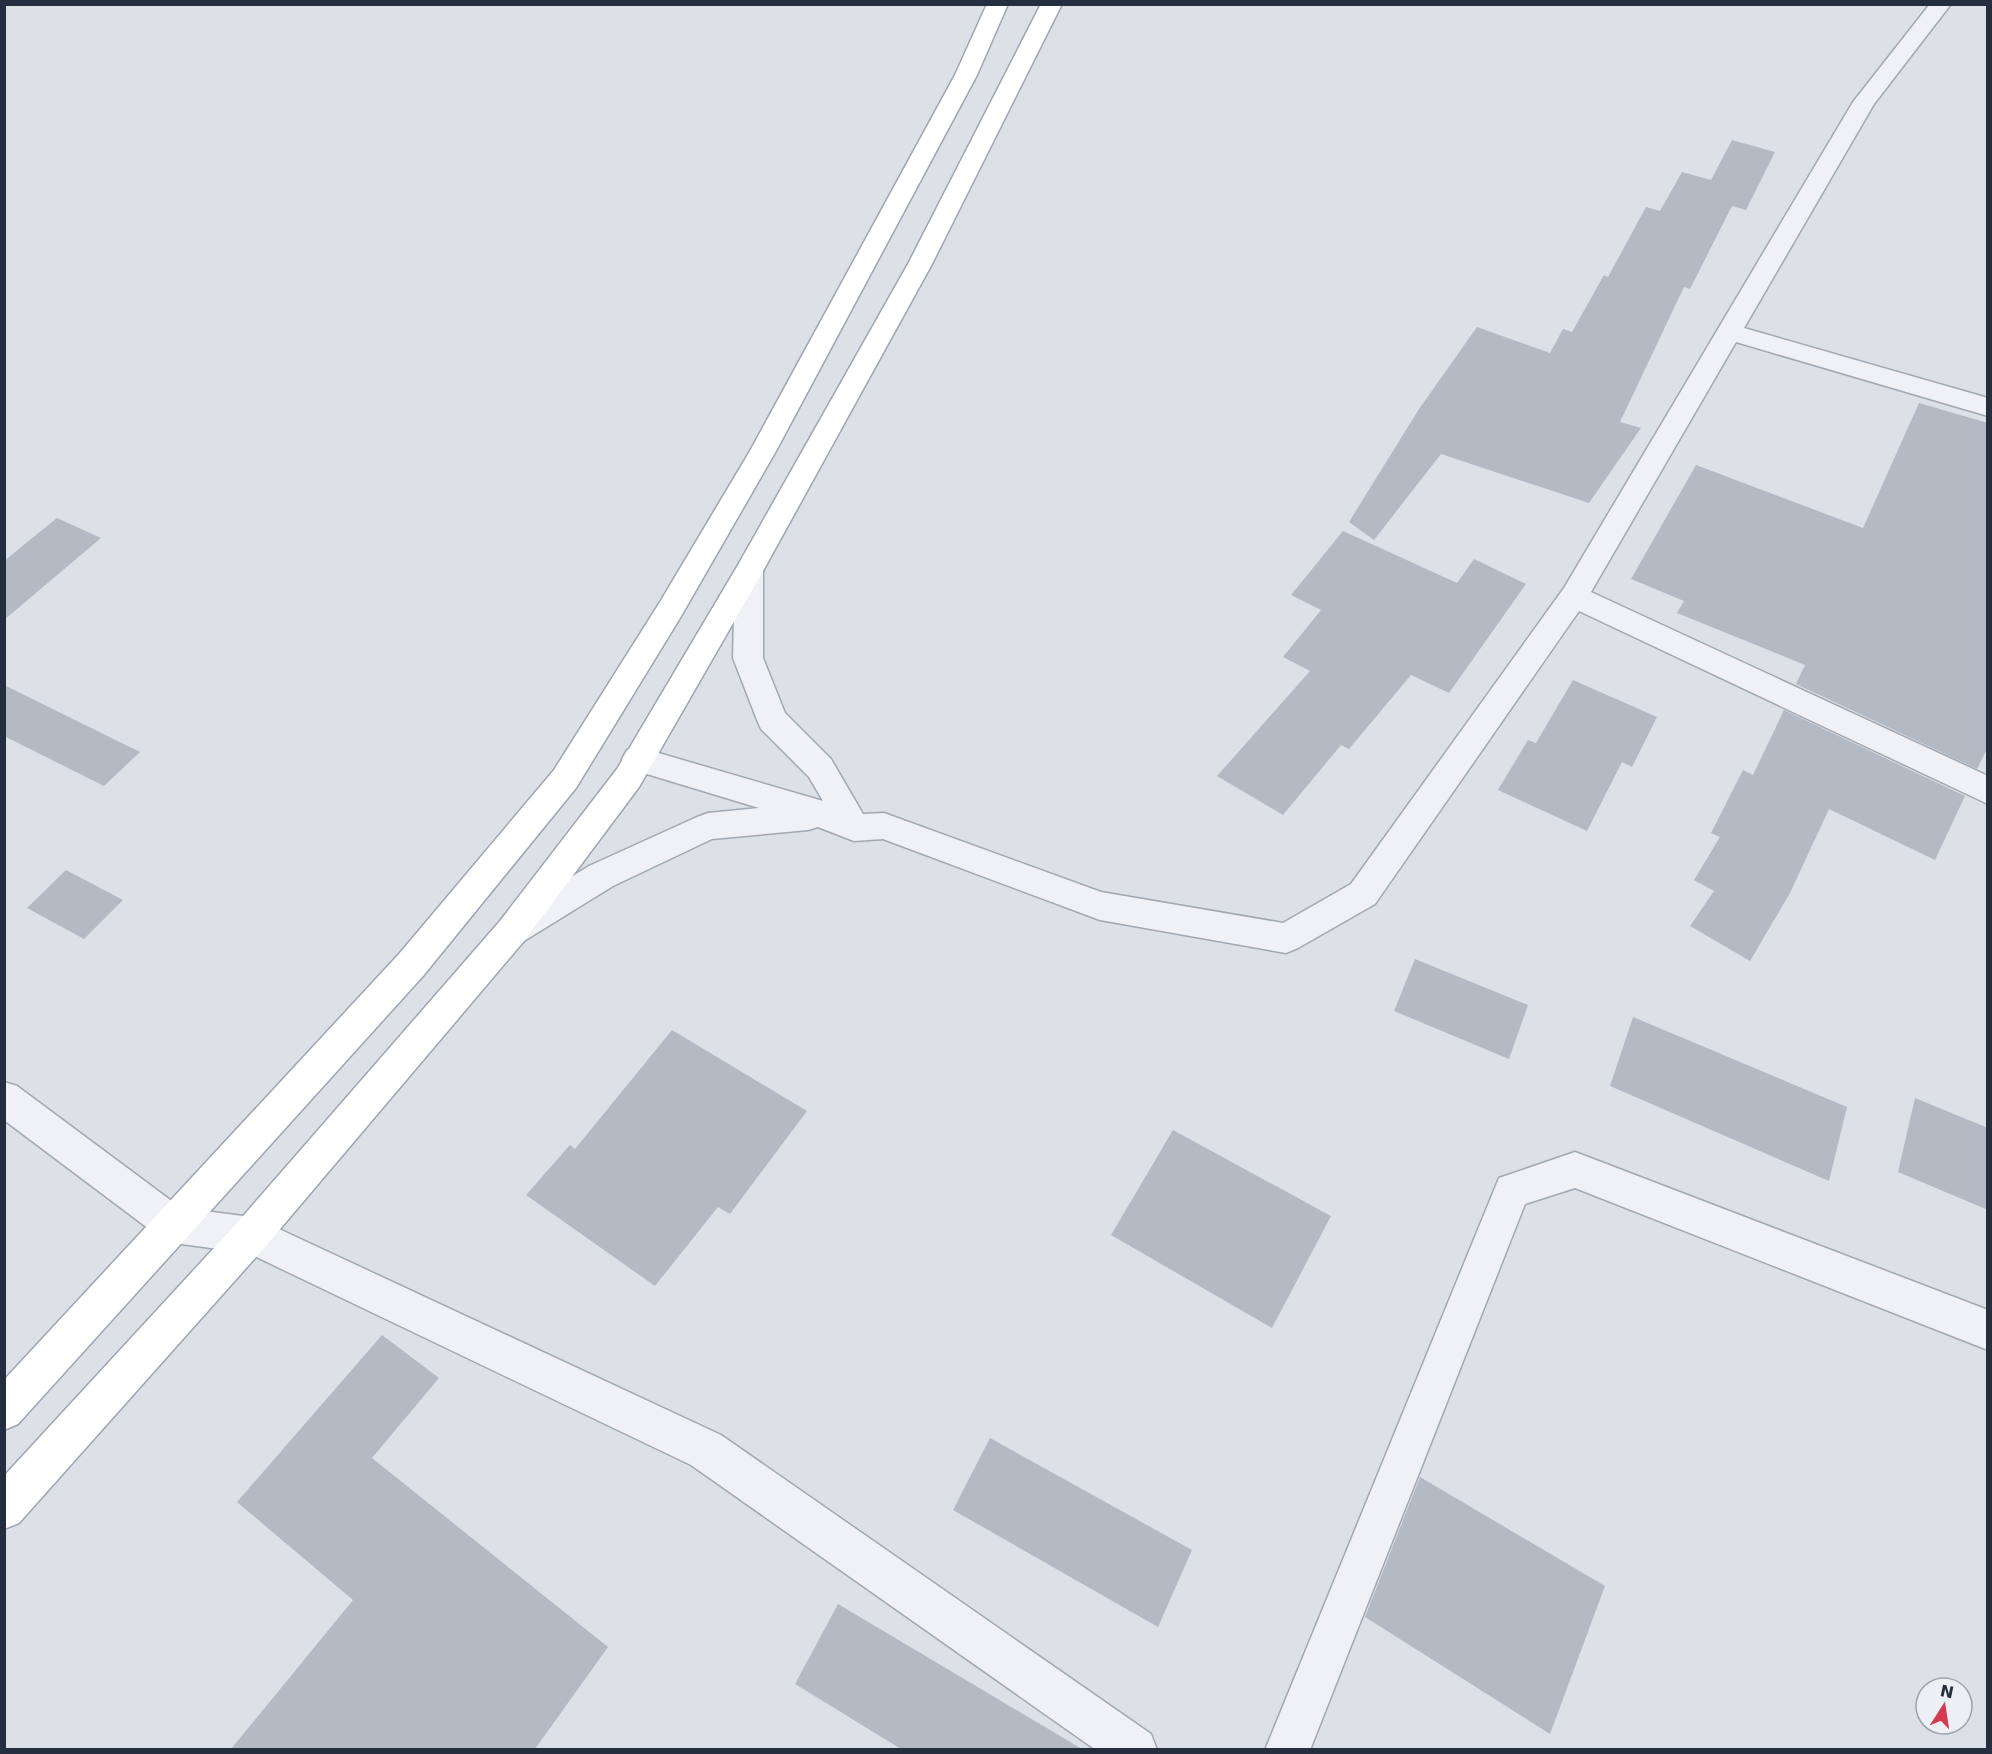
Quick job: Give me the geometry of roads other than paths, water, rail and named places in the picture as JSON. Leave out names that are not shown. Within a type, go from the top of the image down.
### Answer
[{"type":"main road","points":[[4,1410],[411,965],[565,779],[670,610],[763,451],[912,178],[966,75],[999,4]]},
{"type":"main road","points":[[4,1508],[251,1235],[512,931],[628,778],[749,571],[920,264],[1052,4]]},
{"type":"street","points":[[638,759],[824,815],[854,828],[884,826],[1100,906],[1286,938],[1363,894],[1574,596],[1864,102],[1941,4]]},
{"type":"street","points":[[1729,332],[1988,407]]},
{"type":"street","points":[[749,571],[748,658],[772,720],[820,768],[854,828]]},
{"type":"street","points":[[1574,596],[1988,791]]},
{"type":"street","points":[[512,931],[601,876],[708,826],[824,815]]},
{"type":"street","points":[[4,1098],[174,1225],[251,1235],[706,1450],[1135,1749]]},
{"type":"street","points":[[1287,1749],[1512,1191],[1575,1170],[1988,1330]]}]
